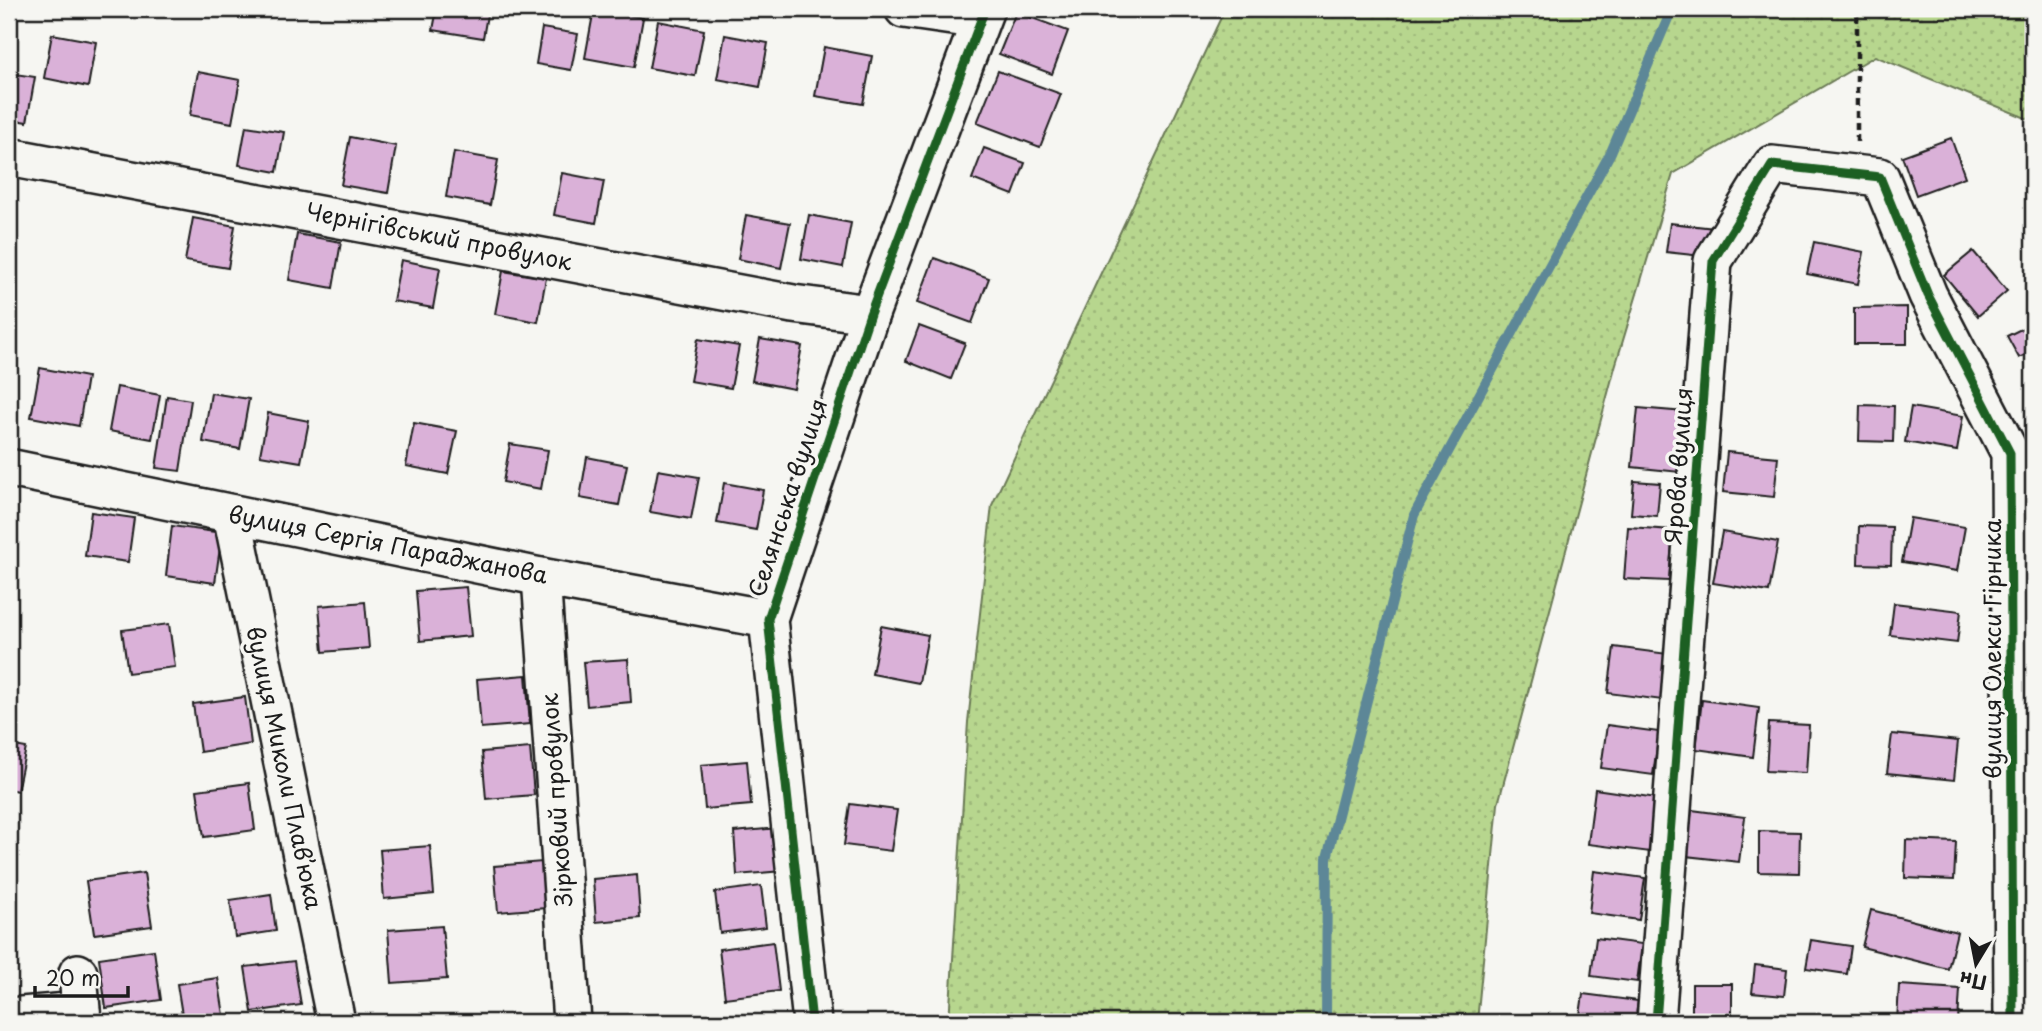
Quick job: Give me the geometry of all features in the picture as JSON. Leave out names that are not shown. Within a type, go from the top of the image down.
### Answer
[{"type":"street","points":[[904,9],[982,14]]},
{"type":"street","name":"Селянська вулиця","points":[[812,1022],[768,619],[870,314],[982,14]]},
{"type":"street","name":"Чернігівський провулок","points":[[9,157],[793,304],[870,314]]},
{"type":"street","name":"Ярова вулиця","points":[[1656,1022],[1713,261],[1772,165],[1880,177],[1928,295]]},
{"type":"street","name":"вулиця Олекси Гірника","points":[[1928,295],[2010,453],[2023,881],[2013,1022]]},
{"type":"street","name":"вулиця Сергія Параджанова","points":[[9,468],[541,577],[768,619]]},
{"type":"street","name":"вулиця Миколи Плавʼюка","points":[[232,514],[336,1022]]},
{"type":"street","name":"Зірковий провулок","points":[[541,577],[572,1022]]},
{"type":"street","points":[[9,1017],[81,1017],[78,973]]},
{"type":"path","points":[[1856,174],[1857,16],[1861,9]]},
{"type":"green space","points":[[1225,9],[2033,9],[2033,121],[1875,56],[1673,174],[1615,367],[1498,804],[1477,1022],[949,1022],[968,722],[992,505]]},
{"type":"building","points":[[437,9],[488,9],[483,38],[433,30]]},
{"type":"building","points":[[594,9],[643,18],[634,67],[585,58]]},
{"type":"building","points":[[1016,12],[1068,31],[1052,74],[999,54]]},
{"type":"building","points":[[658,21],[704,30],[695,76],[649,68]]},
{"type":"building","points":[[542,28],[578,34],[571,70],[536,64]]},
{"type":"building","points":[[52,34],[96,42],[88,87],[44,78]]},
{"type":"building","points":[[725,35],[768,43],[760,87],[717,79]]},
{"type":"building","points":[[824,47],[872,56],[863,104],[815,96]]},
{"type":"building","points":[[998,71],[1061,94],[1040,147],[977,123]]},
{"type":"building","points":[[198,72],[240,80],[232,123],[190,115]]},
{"type":"building","points":[[9,73],[35,77],[27,122],[9,119]]},
{"type":"building","points":[[246,126],[284,132],[277,172],[239,165]]},
{"type":"building","points":[[350,137],[396,146],[388,193],[341,185]]},
{"type":"building","points":[[1951,138],[1965,177],[1916,195],[1902,156]]},
{"type":"building","points":[[984,148],[1025,163],[1013,195],[972,179]]},
{"type":"building","points":[[454,152],[498,160],[490,205],[446,197]]},
{"type":"building","points":[[562,173],[604,181],[596,223],[554,215]]},
{"type":"building","points":[[746,215],[790,223],[781,268],[738,259]]},
{"type":"building","points":[[809,215],[851,223],[843,267],[801,259]]},
{"type":"building","points":[[193,218],[235,226],[228,268],[185,261]]},
{"type":"building","points":[[1670,223],[1714,228],[1711,257],[1666,252]]},
{"type":"building","points":[[297,234],[341,242],[333,288],[289,280]]},
{"type":"building","points":[[1814,242],[1864,252],[1858,284],[1807,274]]},
{"type":"building","points":[[1973,251],[2007,291],[1978,316],[1944,275]]},
{"type":"building","points":[[934,258],[989,278],[972,323],[917,303]]},
{"type":"building","points":[[401,260],[440,268],[433,308],[393,301]]},
{"type":"building","points":[[503,271],[546,278],[538,322],[495,314]]},
{"type":"building","points":[[1907,307],[1907,344],[1854,344],[1854,308]]},
{"type":"building","points":[[2033,323],[2033,351],[2019,358],[2007,336]]},
{"type":"building","points":[[919,326],[965,343],[951,379],[906,361]]},
{"type":"building","points":[[698,339],[739,346],[731,388],[690,381]]},
{"type":"building","points":[[760,339],[802,346],[794,389],[752,381]]},
{"type":"building","points":[[40,368],[87,377],[79,426],[31,417]]},
{"type":"building","points":[[117,387],[160,395],[152,439],[109,431]]},
{"type":"building","points":[[211,393],[249,399],[240,449],[203,442]]},
{"type":"building","points":[[167,396],[191,400],[180,471],[156,468]]},
{"type":"building","points":[[1860,405],[1894,406],[1893,442],[1859,441]]},
{"type":"building","points":[[1911,407],[1963,416],[1957,451],[1905,442]]},
{"type":"building","points":[[1638,408],[1685,412],[1680,472],[1632,467]]},
{"type":"building","points":[[268,413],[309,421],[301,462],[260,455]]},
{"type":"building","points":[[414,423],[457,431],[448,474],[406,466]]},
{"type":"building","points":[[510,444],[548,450],[541,489],[503,482]]},
{"type":"building","points":[[1727,452],[1778,457],[1774,497],[1723,492]]},
{"type":"building","points":[[587,457],[627,465],[619,505],[580,498]]},
{"type":"building","points":[[658,470],[699,477],[691,519],[650,512]]},
{"type":"building","points":[[1634,481],[1660,483],[1657,516],[1631,514]]},
{"type":"building","points":[[724,483],[763,490],[756,530],[717,523]]},
{"type":"building","points":[[91,512],[134,518],[128,562],[85,556]]},
{"type":"building","points":[[1910,518],[1965,527],[1957,571],[1902,562]]},
{"type":"building","points":[[172,526],[222,533],[215,583],[166,576]]},
{"type":"building","points":[[1859,526],[1892,527],[1891,565],[1858,564]]},
{"type":"building","points":[[1628,527],[1673,530],[1669,581],[1624,579]]},
{"type":"building","points":[[1722,532],[1778,542],[1769,592],[1713,583]]},
{"type":"building","points":[[2033,584],[2033,621],[2020,615]]},
{"type":"building","points":[[466,587],[471,636],[420,641],[416,591]]},
{"type":"building","points":[[365,602],[369,648],[323,652],[319,606]]},
{"type":"building","points":[[1894,603],[1961,611],[1957,643],[1890,635]]},
{"type":"building","points":[[169,624],[175,667],[128,673],[122,630]]},
{"type":"building","points":[[881,626],[928,635],[919,683],[872,674]]},
{"type":"building","points":[[1614,647],[1668,654],[1662,700],[1608,693]]},
{"type":"building","points":[[628,659],[631,702],[587,706],[583,662]]},
{"type":"building","points":[[526,675],[530,724],[481,728],[477,679]]},
{"type":"building","points":[[245,697],[251,744],[200,752],[193,704]]},
{"type":"building","points":[[1702,700],[1759,708],[1753,757],[1696,749]]},
{"type":"building","points":[[1769,723],[1809,725],[1806,773],[1766,771]]},
{"type":"building","points":[[1607,725],[1659,732],[1653,775],[1601,768]]},
{"type":"building","points":[[1892,734],[1958,741],[1954,780],[1887,773]]},
{"type":"building","points":[[9,745],[26,748],[17,791],[9,789]]},
{"type":"building","points":[[530,748],[534,795],[486,799],[482,752]]},
{"type":"building","points":[[747,761],[751,805],[705,809],[701,765]]},
{"type":"building","points":[[249,783],[255,830],[204,837],[197,790]]},
{"type":"building","points":[[1595,789],[1657,798],[1650,852],[1588,844]]},
{"type":"building","points":[[850,804],[897,810],[891,851],[844,845]]},
{"type":"building","points":[[1692,810],[1745,817],[1739,862],[1686,856]]},
{"type":"building","points":[[778,828],[782,871],[737,875],[734,832]]},
{"type":"building","points":[[1759,831],[1800,832],[1799,873],[1759,872]]},
{"type":"building","points":[[1906,840],[1956,842],[1954,880],[1905,878]]},
{"type":"building","points":[[430,846],[434,894],[384,899],[380,850]]},
{"type":"building","points":[[542,862],[546,908],[498,912],[494,866]]},
{"type":"building","points":[[1594,871],[1645,878],[1639,920],[1589,913]]},
{"type":"building","points":[[144,873],[152,926],[94,934],[86,881]]},
{"type":"building","points":[[637,875],[640,918],[596,922],[593,879]]},
{"type":"building","points":[[761,886],[766,927],[720,933],[715,892]]},
{"type":"building","points":[[271,894],[276,931],[235,937],[230,900]]},
{"type":"building","points":[[1871,910],[1957,932],[1948,969],[1862,947]]},
{"type":"building","points":[[442,926],[447,979],[392,983],[388,930]]},
{"type":"building","points":[[1596,938],[1642,944],[1637,982],[1591,976]]},
{"type":"building","points":[[1811,940],[1851,946],[1847,974],[1806,968]]},
{"type":"building","points":[[773,942],[779,991],[725,998],[719,949]]},
{"type":"building","points":[[154,950],[161,1000],[106,1008],[99,958]]},
{"type":"building","points":[[2029,953],[2033,953],[2033,997],[2029,997]]},
{"type":"building","points":[[294,961],[301,1005],[252,1012],[245,967]]},
{"type":"building","points":[[1755,965],[1787,969],[1784,996],[1752,993]]},
{"type":"building","points":[[218,978],[224,1015],[183,1021],[177,984]]},
{"type":"building","points":[[1692,984],[1732,984],[1732,1019],[1692,1018]]},
{"type":"building","points":[[1899,985],[1960,989],[1958,1022],[1897,1022]]},
{"type":"building","points":[[1583,994],[1638,1001],[1635,1022],[1579,1022]]},
{"type":"waterway","points":[[1326,1022],[1327,858],[1414,515],[1611,152],[1672,9]]},
{"type":"cycle path","points":[[812,1022],[768,619],[870,314],[985,9]]},
{"type":"cycle path","points":[[1656,1022],[1713,261],[1772,165],[1880,177],[1928,295],[2010,453],[2013,1022]]}]
